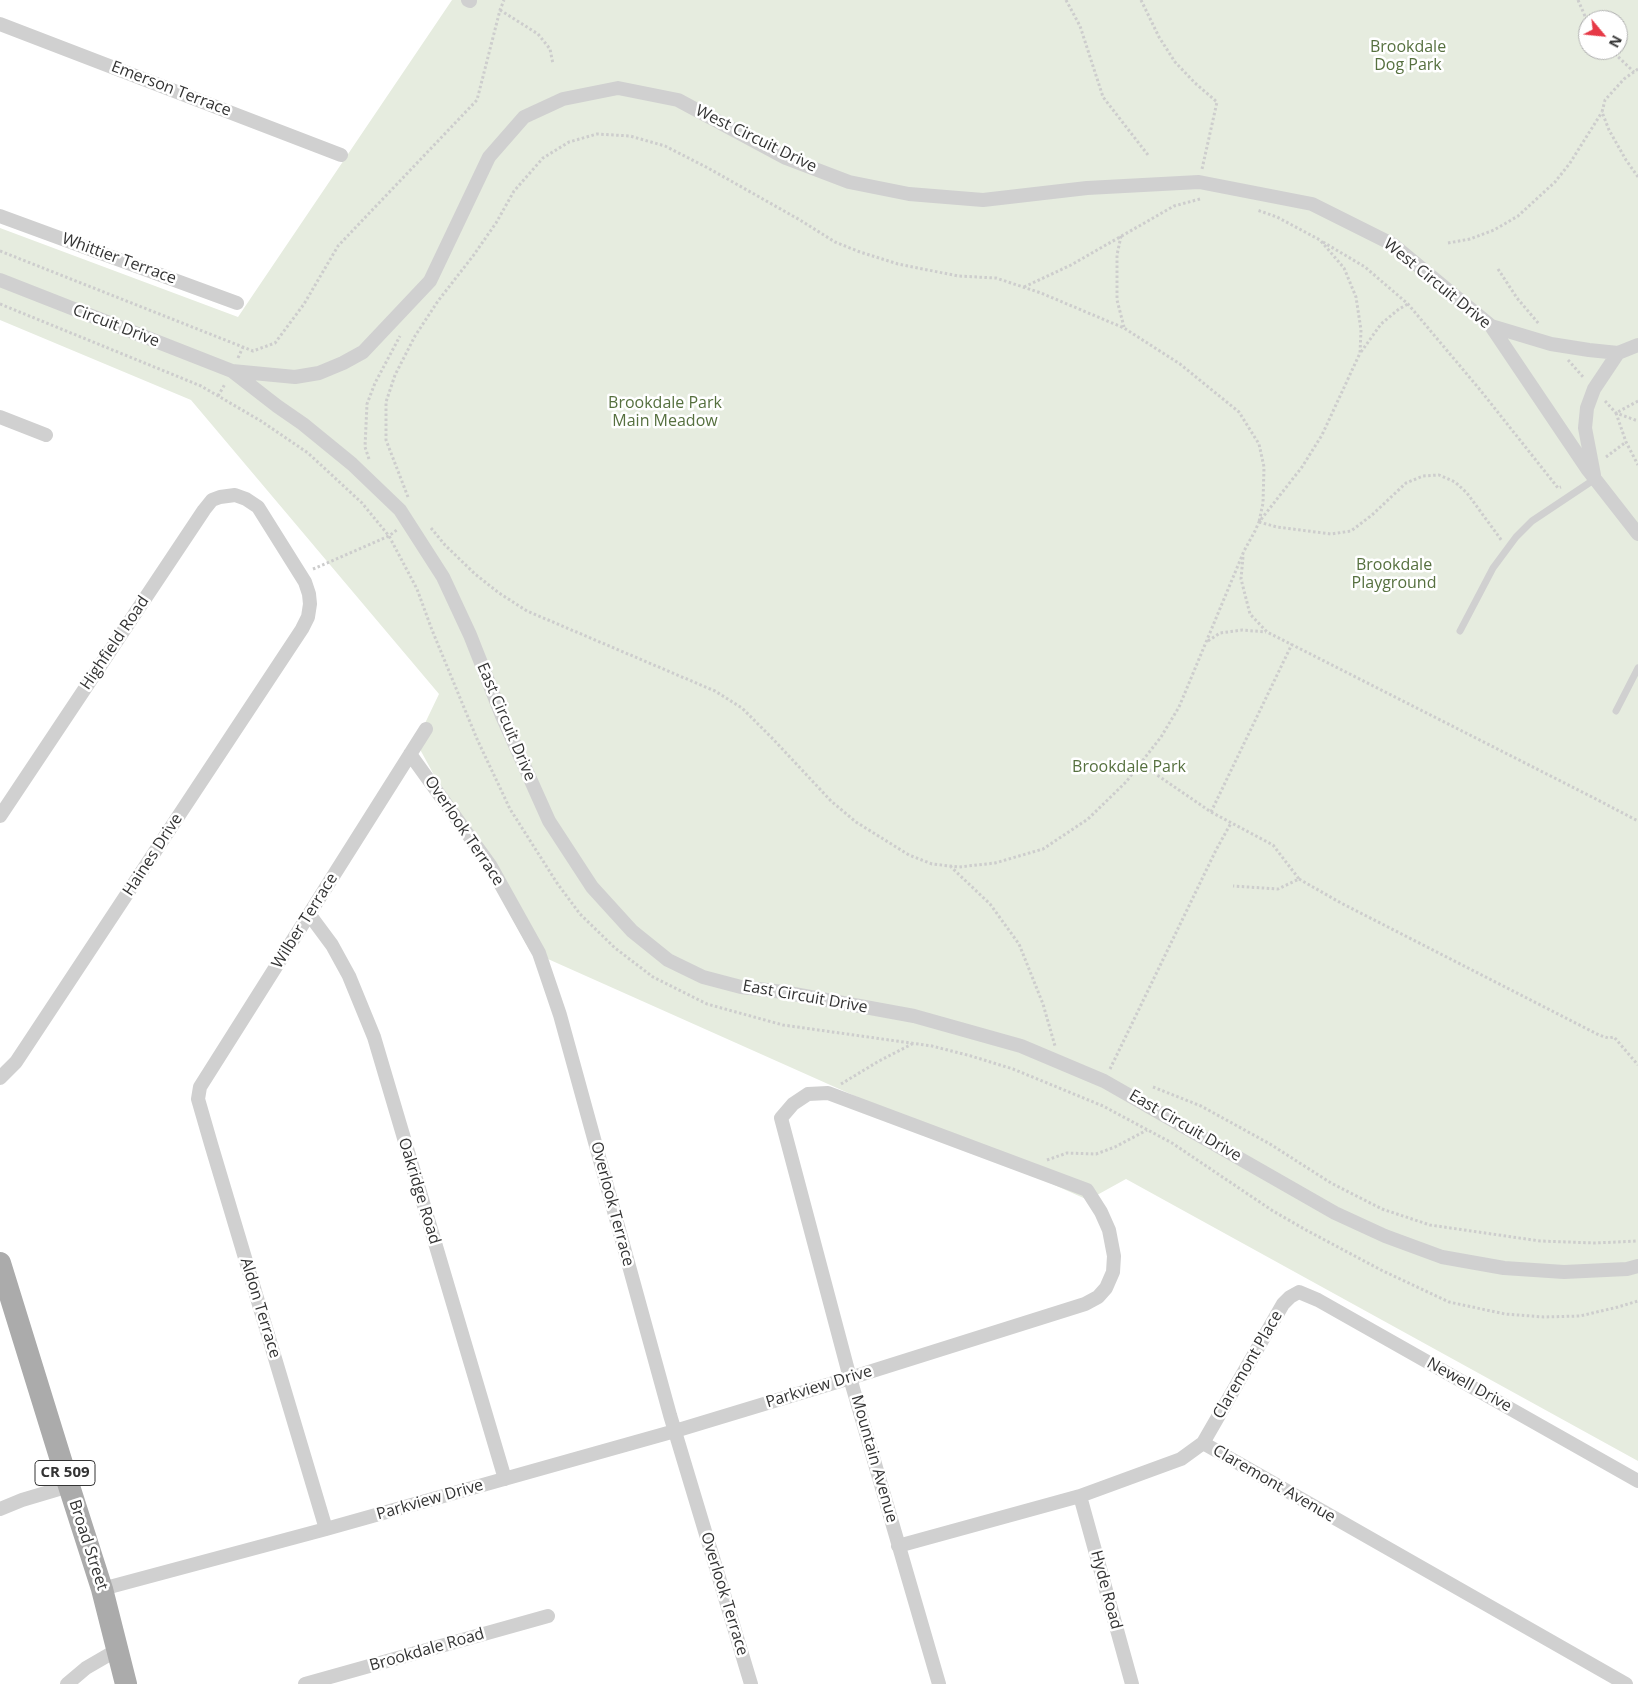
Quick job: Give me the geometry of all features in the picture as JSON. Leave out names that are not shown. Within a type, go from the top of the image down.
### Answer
[{"type":"main road","name":"Broad Street","points":[[0,1263],[102,1588],[126,1684]]},
{"type":"street","name":"Emerson Terrace","points":[[0,24],[341,155]]},
{"type":"street","name":"West Circuit Drive","points":[[232,371],[295,377],[319,373],[343,364],[363,352],[430,281],[489,157],[524,117],[562,99],[618,88],[678,100],[786,158],[849,182],[909,194],[983,200],[1087,188],[1199,182],[1312,204],[1392,244],[1491,326],[1595,478],[1638,534]]},
{"type":"street","name":"Whittier Terrace","points":[[0,216],[237,303]]},
{"type":"street","name":"Circuit Drive","points":[[0,280],[232,371]]},
{"type":"street","points":[[1491,326],[1551,344],[1618,353],[1638,345]]},
{"type":"street","name":"West Circuit Drive","points":[[1595,478],[1585,428],[1587,408],[1594,389],[1618,353]]},
{"type":"street","name":"East Circuit Drive","points":[[232,371],[303,424],[352,464],[400,510],[443,577],[470,635],[502,716],[549,821],[592,887],[632,931],[668,960],[703,977],[741,988],[783,992],[914,1016],[1003,1040],[1104,1081],[1335,1213],[1385,1236],[1442,1257],[1504,1268],[1564,1272],[1627,1269],[1638,1266]]},
{"type":"street","points":[[0,417],[46,435]]},
{"type":"street","name":"Highfield Road","points":[[0,816],[204,510],[212,500],[220,496],[235,495],[246,499]]},
{"type":"street","name":"Haines Drive","points":[[0,1078],[16,1062],[302,629],[308,617],[309,594],[300,574],[266,518],[258,507],[246,499]]},
{"type":"street","name":"Wilber Terrace","points":[[200,1087],[426,729]]},
{"type":"street","name":"Overlook Terrace","points":[[410,754],[490,865],[539,953],[560,1015],[675,1431],[751,1684]]},
{"type":"street","name":"Oakridge Road","points":[[309,914],[332,945],[349,976],[374,1037],[505,1479]]},
{"type":"street","name":"Aldon Terrace","points":[[200,1087],[198,1099],[326,1529]]},
{"type":"street","name":"Parkview Drive","points":[[102,1588],[326,1529],[675,1431],[1085,1304],[1098,1297],[1106,1288],[1113,1272],[1114,1256],[1110,1230],[1087,1190],[828,1093],[808,1094],[793,1104],[781,1118]]},
{"type":"street","name":"Mountain Avenue","points":[[781,1118],[850,1378],[939,1684]]},
{"type":"street","name":"Claremont Place","points":[[1203,1443],[1283,1304],[1299,1292]]},
{"type":"street","name":"Newell Drive","points":[[1299,1292],[1318,1300],[1638,1481]]},
{"type":"street","name":"Claremont Avenue","points":[[898,1546],[1080,1496],[1181,1459],[1203,1443],[1626,1684]]},
{"type":"street","points":[[0,1509],[22,1500],[69,1486]]},
{"type":"street","name":"Hyde Road","points":[[1080,1496],[1132,1684]]},
{"type":"street","name":"Brookdale Road","points":[[305,1684],[548,1616]]},
{"type":"street","points":[[67,1684],[86,1668],[117,1650]]},
{"type":"lane","points":[[1460,631],[1493,568],[1516,537],[1532,521],[1595,478]]},
{"type":"lane","points":[[1616,711],[1638,668]]},
{"type":"path","points":[[0,251],[243,348],[253,351],[275,343],[304,304],[338,246],[477,100],[504,0]]},
{"type":"path","points":[[1066,0],[1080,26],[1103,97],[1148,155]]},
{"type":"path","points":[[1140,0],[1159,37],[1175,62],[1217,102],[1199,182]]},
{"type":"path","points":[[500,10],[538,34],[550,49],[553,64]]},
{"type":"path","points":[[1621,60],[1634,72]]},
{"type":"path","points":[[1448,243],[1470,239],[1494,230],[1518,216],[1555,182],[1570,163],[1602,112],[1605,100],[1624,79],[1638,69]]},
{"type":"path","points":[[1602,112],[1609,130],[1638,177]]},
{"type":"path","points":[[411,506],[386,440],[386,402],[395,375],[415,336],[438,301],[496,223],[514,191],[543,158],[569,142],[597,134],[630,136],[665,146],[742,187],[834,242],[860,252],[898,264],[958,276],[996,278],[1024,287],[1124,328],[1180,364],[1239,412],[1259,444],[1264,467],[1264,503],[1259,522]]},
{"type":"path","points":[[1024,287],[1071,265],[1174,206],[1198,198],[1206,200]]},
{"type":"path","points":[[1250,207],[1277,217],[1365,267],[1408,304],[1481,391],[1558,488]]},
{"type":"path","points":[[1121,236],[1117,255],[1117,300],[1124,328]]},
{"type":"path","points":[[1320,240],[1344,268],[1356,297],[1361,330],[1360,353]]},
{"type":"path","points":[[0,304],[201,386],[261,421],[308,453],[362,503],[388,536],[418,589],[432,630],[477,739],[510,809],[557,883],[580,914],[615,948],[653,977],[707,1004],[783,1025],[915,1043],[952,1051],[1013,1069],[1103,1106],[1172,1143],[1273,1211],[1306,1230],[1381,1270],[1449,1302],[1505,1314],[1544,1317],[1580,1316],[1638,1301]]},
{"type":"path","points":[[429,526],[444,545],[475,574],[499,593],[528,611],[715,690],[742,708],[773,738],[831,801],[856,822],[909,855],[932,864],[950,866],[995,863],[1043,849],[1088,819],[1126,782],[1141,764],[1179,707],[1244,551],[1259,522],[1302,467],[1322,435],[1360,353],[1381,324],[1408,304]]},
{"type":"path","points":[[371,466],[365,447],[367,404],[373,388],[403,329]]},
{"type":"path","points":[[1616,412],[1638,401]]},
{"type":"path","points":[[1616,412],[1638,422]]},
{"type":"path","points":[[1616,412],[1626,442],[1638,465]]},
{"type":"path","points":[[1259,522],[1277,527],[1331,534],[1351,531],[1372,515],[1406,483],[1423,476],[1439,474],[1455,482],[1467,493],[1508,548]]},
{"type":"path","points":[[300,574],[388,536]]},
{"type":"path","points":[[1244,551],[1241,579],[1250,614],[1267,632],[1638,821]]},
{"type":"path","points":[[1206,642],[1220,633],[1242,630],[1267,632]]},
{"type":"path","points":[[1211,812],[1292,644]]},
{"type":"path","points":[[1141,764],[1211,812],[1273,845],[1300,880],[1341,903],[1600,1035],[1608,1038],[1614,1037],[1638,1065]]},
{"type":"path","points":[[1104,1081],[1231,822]]},
{"type":"path","points":[[950,866],[990,904],[1019,944],[1043,1004],[1054,1039],[1057,1061]]},
{"type":"path","points":[[1233,886],[1278,889],[1300,880]]},
{"type":"path","points":[[834,1087],[915,1043]]},
{"type":"path","points":[[1153,1087],[1201,1106],[1270,1144],[1331,1183],[1382,1209],[1430,1225],[1540,1240],[1595,1243],[1638,1241]]},
{"type":"path","points":[[1046,1160],[1067,1153],[1096,1154],[1115,1147],[1147,1130]]},
{"type":"green space","name":"Brookdale Park","points":[[452,0],[1638,0],[1638,1461],[1126,1179],[1088,1200],[530,951],[416,742],[439,694],[191,400],[0,320],[0,228],[238,317]]},
{"type":"park label","name":"Brookdale Dog Park","points":[[1408,56]]},
{"type":"park label","name":"Brookdale Park Main Meadow","points":[[665,412]]},
{"type":"park label","name":"Brookdale Playground","points":[[1394,574]]}]
